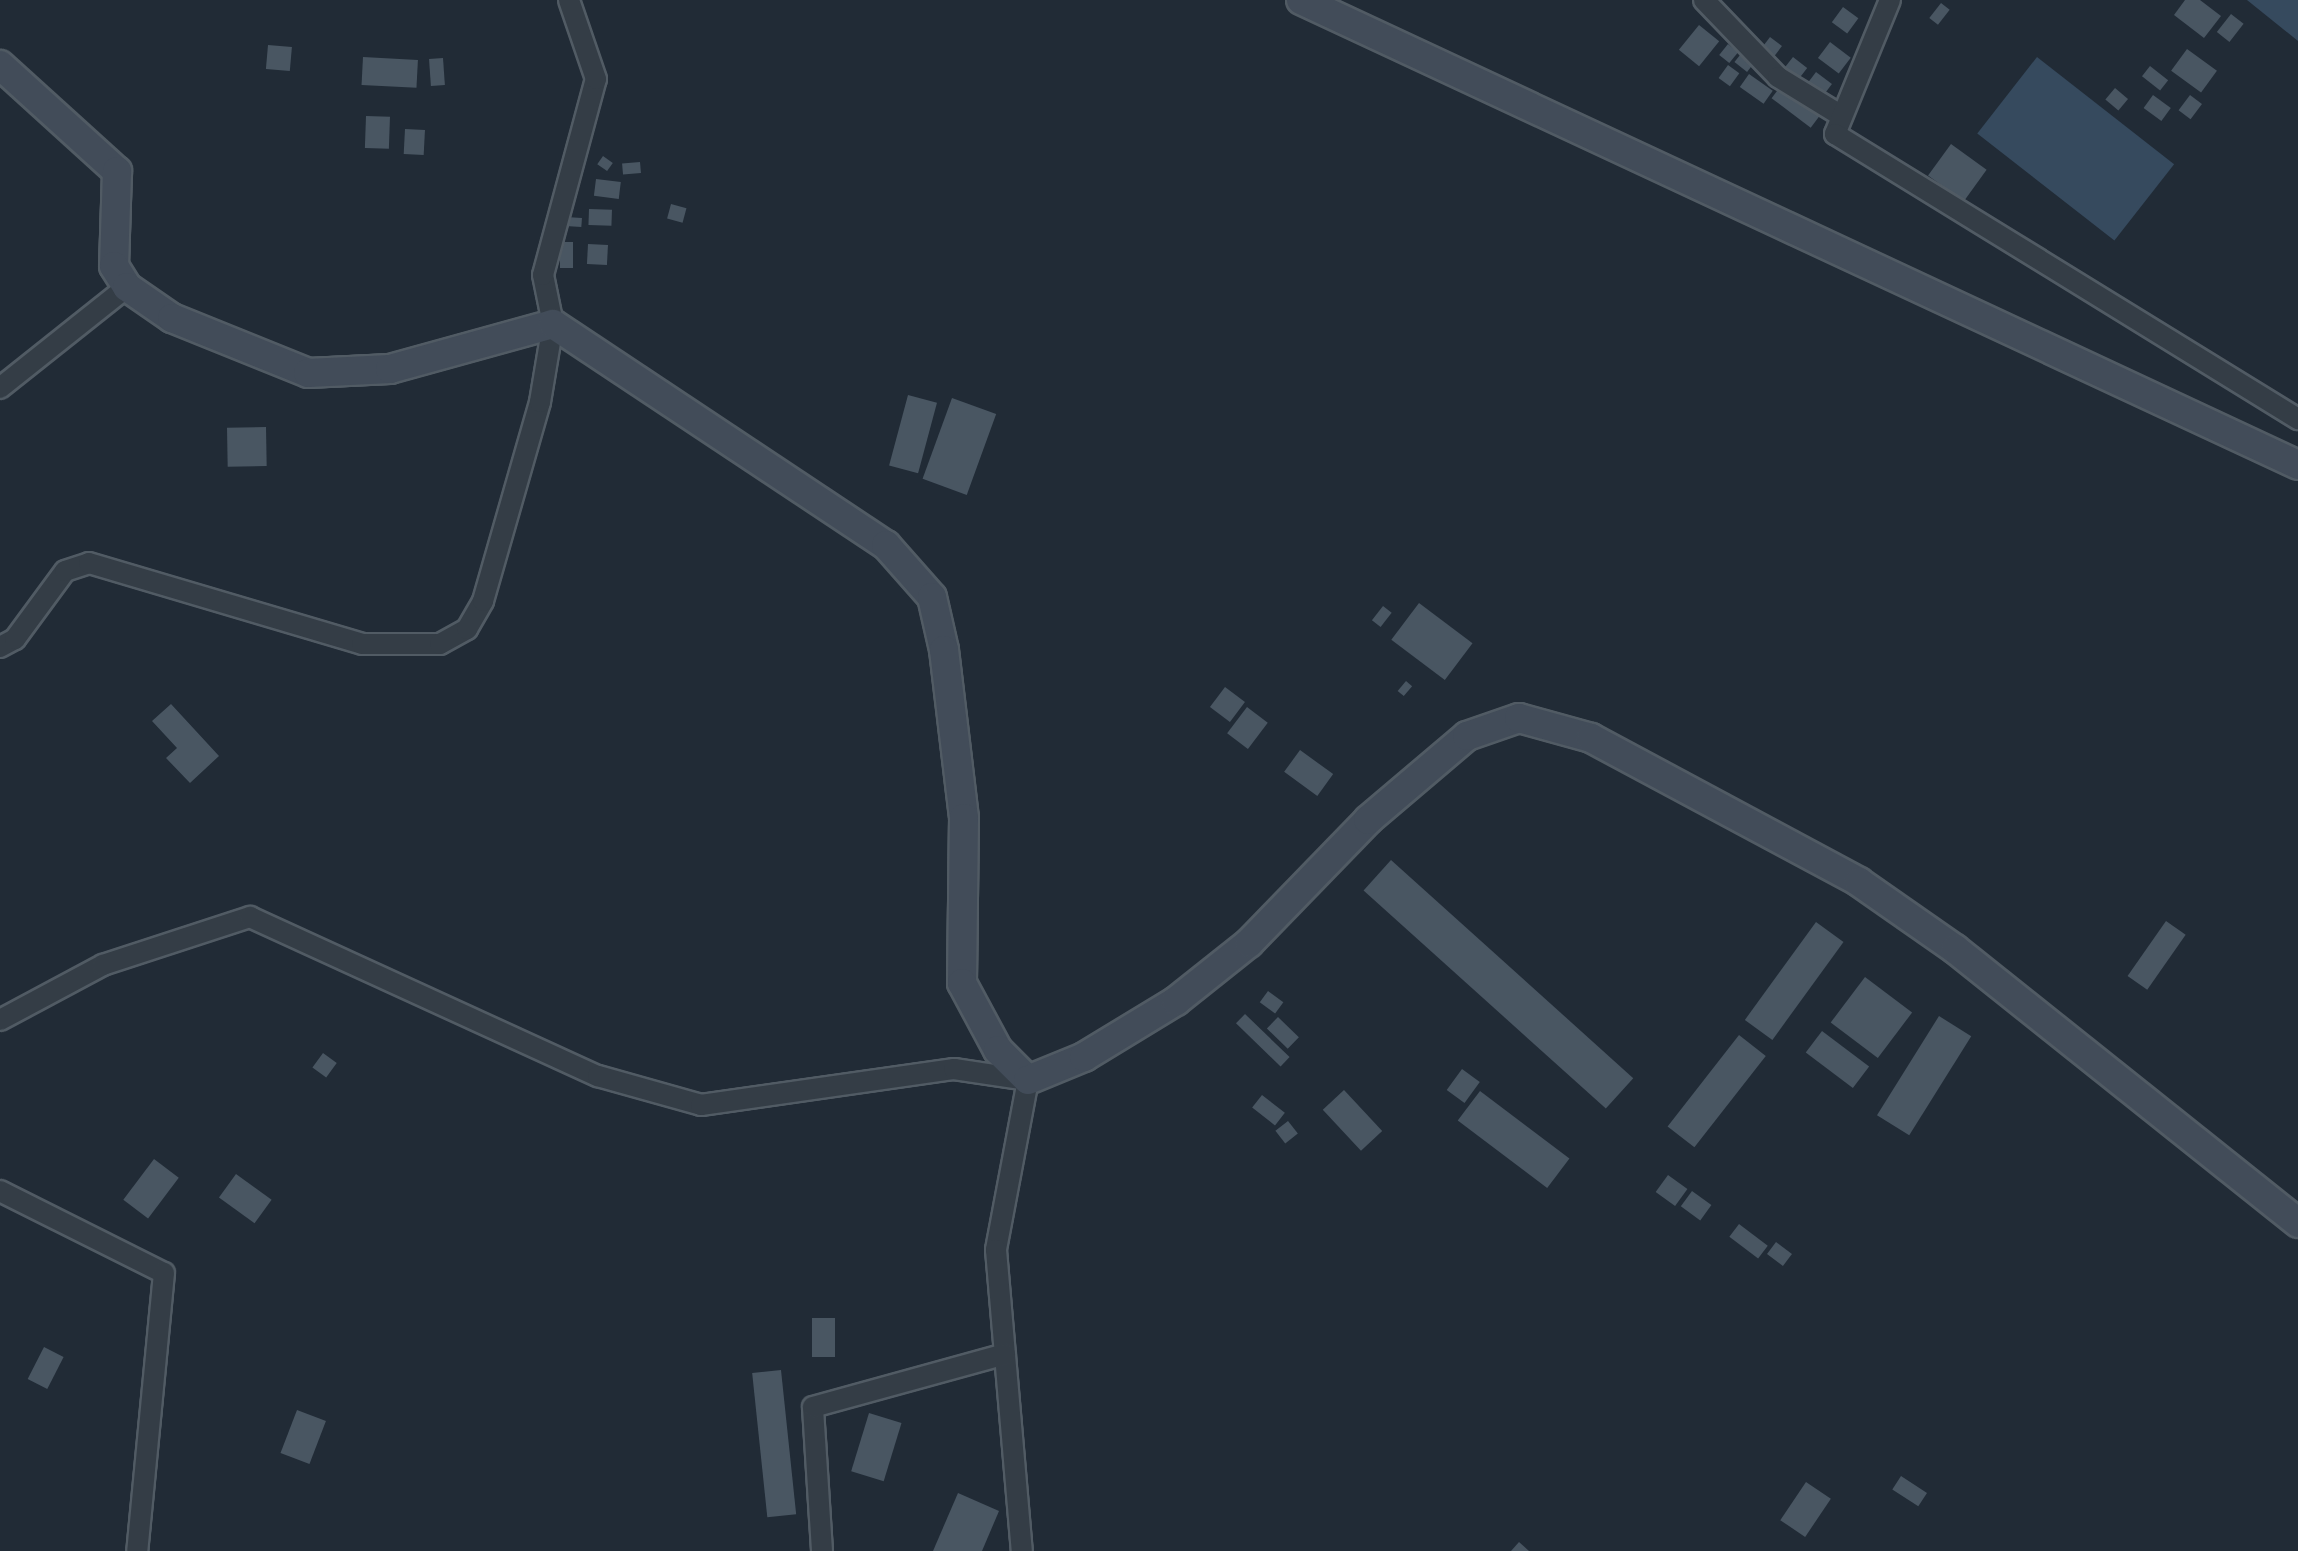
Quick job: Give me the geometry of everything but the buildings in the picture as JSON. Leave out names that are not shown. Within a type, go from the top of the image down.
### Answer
[{"type":"street","points":[[0,647],[15,639],[65,571],[89,563],[362,644],[452,641],[483,601],[540,402],[553,324],[543,275],[596,79],[569,0]]},
{"type":"street","points":[[1301,0],[2298,465]]},
{"type":"street","points":[[1704,0],[1778,77],[1840,115]]},
{"type":"street","points":[[1890,0],[1840,115],[1840,139],[2298,419]]},
{"type":"street","points":[[0,65],[117,171],[114,266],[127,287],[172,318],[308,373],[390,369],[553,324],[886,545],[932,597],[964,818],[962,983],[998,1050],[1028,1080]]},
{"type":"street","points":[[0,388],[127,287]]},
{"type":"street","points":[[0,1020],[103,965],[250,917],[598,1076],[701,1105],[954,1069],[1028,1080],[1084,1057],[1176,1001],[1249,943],[1368,820],[1467,736],[1494,720],[1519,718],[1591,738],[1859,882],[1955,949],[2298,1223]]},
{"type":"street","points":[[1022,1551],[996,1250],[1028,1080]]},
{"type":"street","points":[[0,1191],[164,1273],[137,1551]]},
{"type":"street","points":[[822,1551],[813,1407],[1005,1354]]},
{"type":"water","points":[[2247,0],[2298,0],[2298,41]]},
{"type":"water","points":[[2037,57],[2174,164],[2114,241],[1977,133]]}]
